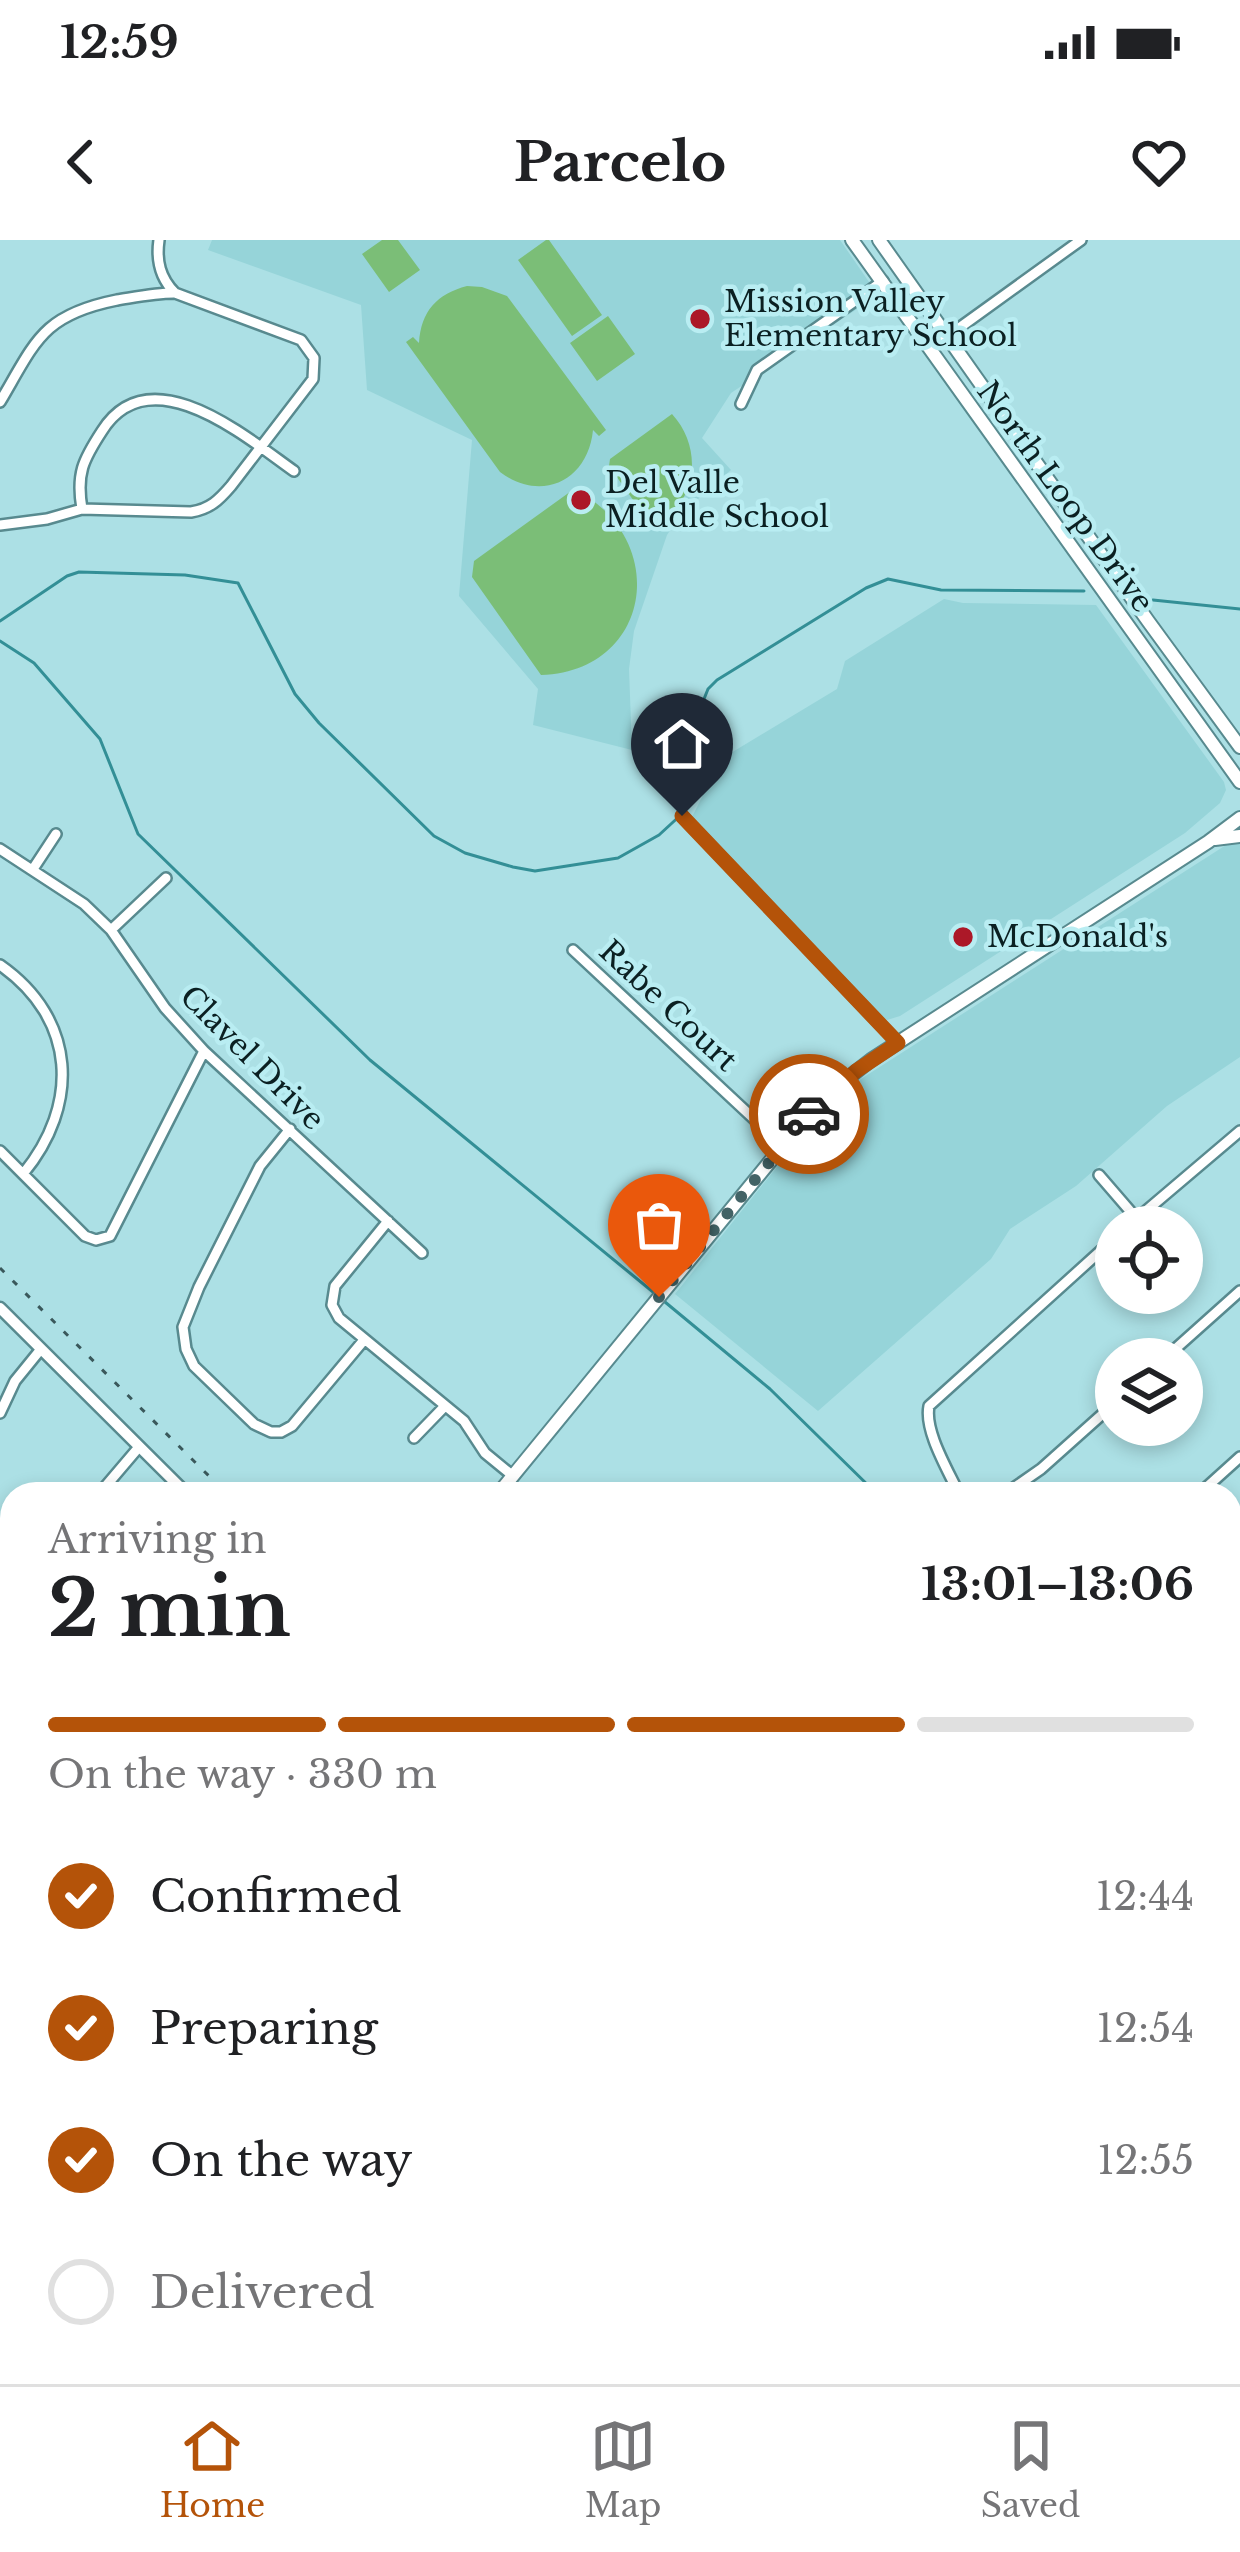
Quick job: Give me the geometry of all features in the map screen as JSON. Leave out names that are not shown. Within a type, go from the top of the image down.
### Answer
[{"type":"main road","name":"North Loop Drive","points":[[852,240],[1240,782]]},
{"type":"main road","name":"North Loop Drive","points":[[879,240],[1240,747]]},
{"type":"main road","points":[[1132,632],[1148,621]]},
{"type":"main road","points":[[507,1482],[835,1088],[1240,818]]},
{"type":"main road","points":[[1208,842],[1240,836]]},
{"type":"street","points":[[159,240],[160,269],[176,293]]},
{"type":"street","points":[[930,349],[1081,240]]},
{"type":"street","points":[[741,404],[757,370],[883,281]]},
{"type":"street","points":[[0,402],[37,339],[59,318],[84,307],[151,294],[176,293],[294,337],[311,350],[316,365],[313,379],[261,448],[217,502],[200,511],[82,509],[0,525]]},
{"type":"street","points":[[82,509],[79,477],[86,457],[105,425],[141,400],[166,400],[217,417],[294,471]]},
{"type":"street","points":[[682,816],[898,1043]]},
{"type":"street","points":[[33,869],[56,834]]},
{"type":"street","name":"Clavel Drive","points":[[0,849],[84,904],[111,930],[165,1008],[204,1051],[422,1253]]},
{"type":"street","points":[[111,930],[166,878]]},
{"type":"street","name":"Rabe Court","points":[[574,950],[783,1146]]},
{"type":"street","points":[[0,965],[22,982],[49,1019],[62,1061],[54,1125],[23,1174]]},
{"type":"street","points":[[0,1151],[85,1235],[96,1240],[110,1236],[204,1051]]},
{"type":"street","points":[[290,1129],[260,1166],[199,1287],[184,1322],[186,1349],[194,1366],[254,1424],[281,1432],[292,1426],[364,1340]]},
{"type":"street","points":[[1152,1206],[1240,1131]]},
{"type":"street","points":[[1099,1174],[1121,1206]]},
{"type":"street","points":[[388,1221],[337,1282],[334,1312],[464,1421],[490,1458],[513,1475]]},
{"type":"street","points":[[954,1482],[929,1426],[929,1406],[1095,1256]]},
{"type":"street","points":[[1187,1338],[1240,1291]]},
{"type":"street","points":[[0,1308],[175,1482]]},
{"type":"street","points":[[0,1413],[15,1381],[41,1349]]},
{"type":"street","points":[[414,1438],[445,1406]]},
{"type":"street","points":[[1022,1482],[1095,1421]]},
{"type":"street","points":[[109,1482],[139,1447]]},
{"type":"street","points":[[1212,1482],[1240,1457]]},
{"type":"shaded area","name":"Del Valle Middle School","points":[[212,240],[840,240],[878,295],[731,393],[702,438],[731,470],[681,514],[667,535],[634,631],[629,669],[632,750],[533,725],[538,689],[459,596],[472,440],[367,390],[361,305],[208,250]]},
{"type":"shaded area","points":[[944,599],[1096,605],[1226,790],[1220,803],[1185,833],[887,1020],[691,819],[702,797],[706,768],[837,689],[845,661]]},
{"type":"shaded area","points":[[1240,840],[1240,1057],[1167,1106],[1076,1186],[1010,1229],[991,1259],[818,1411],[675,1294],[801,1137],[850,1086]]},
{"type":"green space","points":[[382,240],[398,240],[420,270],[389,292],[362,254]]},
{"type":"green space","points":[[546,240],[602,315],[572,336],[518,260]]},
{"type":"green space","points":[[467,286],[507,296],[606,430],[599,436],[593,430],[582,462],[560,482],[531,486],[500,472],[406,342],[413,337],[419,343],[432,306]]},
{"type":"green space","points":[[608,316],[635,354],[597,381],[570,343]]},
{"type":"green space","points":[[672,414],[689,444],[691,476],[679,506],[653,528],[609,466],[610,459]]},
{"type":"green space","points":[[574,489],[605,511],[626,538],[636,568],[636,599],[626,627],[607,651],[579,668],[541,675],[472,577],[474,561]]},
{"type":"waterway","points":[[0,621],[79,572],[185,575],[238,583],[295,694],[434,836],[465,853],[535,871],[618,858],[659,835],[684,812],[692,797],[702,704],[708,689],[866,588],[888,579],[941,590],[1084,591]]},
{"type":"waterway","points":[[1153,600],[1240,609]]},
{"type":"waterway","points":[[0,641],[34,663],[100,739],[138,834],[370,1060],[653,1292]]},
{"type":"waterway","points":[[665,1302],[770,1389],[865,1482]]},
{"type":"railway","points":[[0,1268],[215,1482]]},
{"type":"way so far","points":[[659,1297],[809,1114]]},
{"type":"place","name":"Mission Valley Elementary School","points":[[700,319]]},
{"type":"place","name":"Del Valle Middle School","points":[[581,500]]},
{"type":"place","name":"McDonald's","points":[[963,937]]},
{"type":"route","points":[[682,816],[898,1043],[856,1071],[809,1114]]}]
